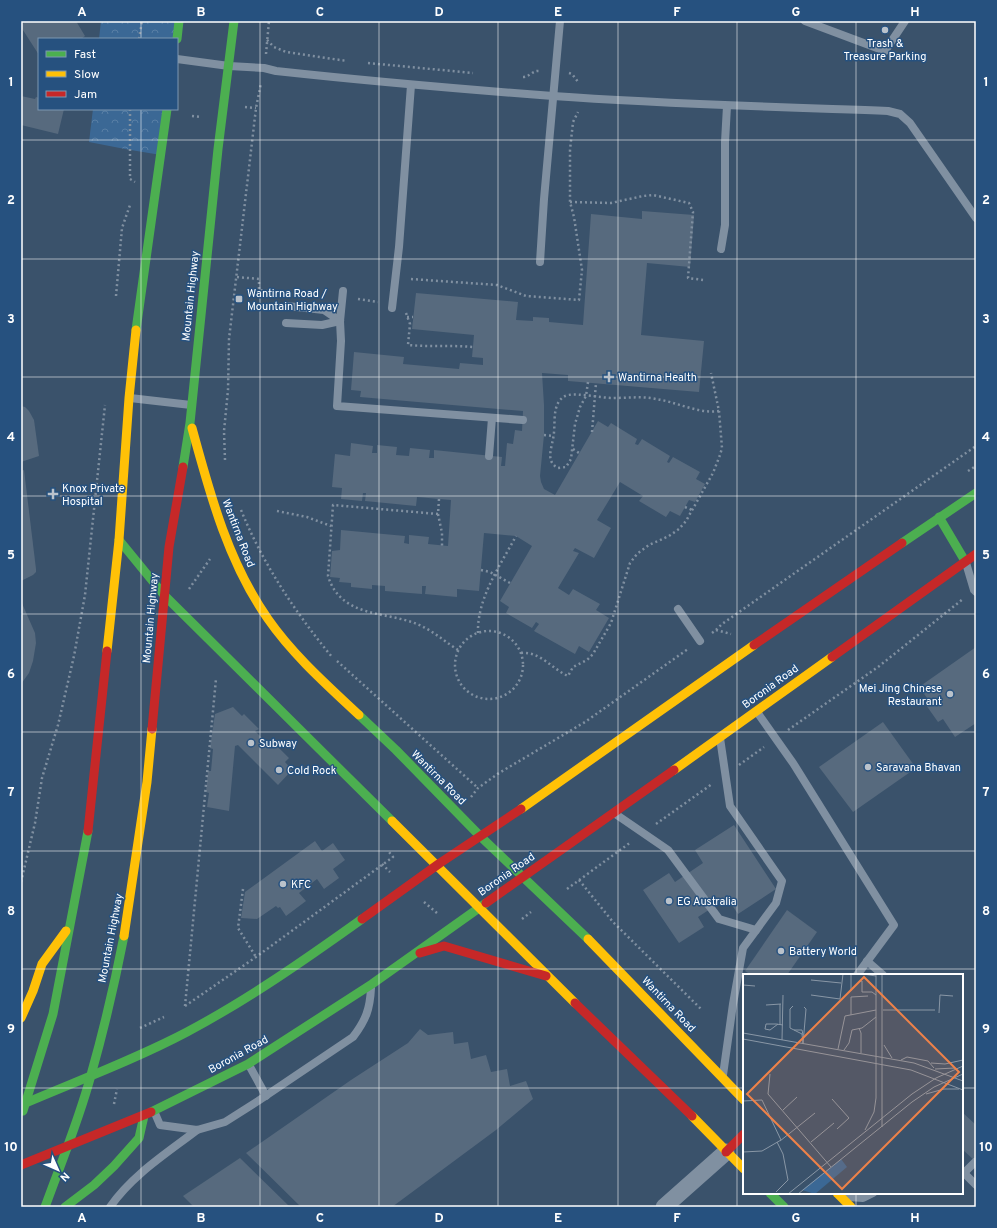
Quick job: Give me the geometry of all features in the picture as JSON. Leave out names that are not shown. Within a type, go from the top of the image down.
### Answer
[{"type":"main road","points":[[177,38],[178,21]]},
{"type":"main road","name":"Mountain Highway","points":[[45,1207],[68,1146],[91,1076],[113,990],[135,866],[147,782],[169,547],[190,423],[218,149],[234,21]]},
{"type":"main road","points":[[21,1115],[23,1104],[52,1014],[71,924],[88,823],[119,540],[129,398],[136,326],[167,110]]},
{"type":"main road","name":"Wantirna Road","points":[[190,423],[211,494],[240,571],[255,600],[279,634],[305,664],[382,737],[674,1025],[743,1099]]},
{"type":"main road","points":[[23,1104],[91,1076],[176,1036],[223,1012],[266,985],[588,763],[939,517],[976,493]]},
{"type":"main road","points":[[939,517],[966,561]]},
{"type":"main road","points":[[119,540],[164,595],[186,618],[627,1054],[674,1097],[743,1168]]},
{"type":"main road","name":"Boronia Road","points":[[21,1165],[144,1116],[248,1064],[325,1015],[372,984],[479,907],[524,877],[976,554]]},
{"type":"main road","points":[[21,1018],[33,991],[42,964],[71,924]]},
{"type":"main road","points":[[413,954],[444,946],[548,976]]},
{"type":"main road","points":[[65,1207],[94,1185],[114,1166],[139,1138],[144,1116]]},
{"type":"main road","points":[[726,1152],[743,1135]]},
{"type":"main road","points":[[771,1194],[784,1207]]},
{"type":"main road","points":[[838,1194],[851,1207]]},
{"type":"street","points":[[664,1207],[726,1152]]},
{"type":"lane","points":[[540,262],[544,199],[560,21]]},
{"type":"lane","points":[[805,21],[885,51],[905,21]]},
{"type":"lane","points":[[178,58],[229,66],[264,68],[276,72],[411,85],[553,96],[727,106],[888,111],[900,114],[910,122],[976,218]]},
{"type":"lane","points":[[392,308],[399,247],[411,85]]},
{"type":"lane","points":[[721,249],[725,224],[727,106]]},
{"type":"lane","points":[[343,292],[340,321],[341,341],[337,406],[522,420]]},
{"type":"lane","points":[[287,306],[324,310],[340,321]]},
{"type":"lane","points":[[286,322],[322,325],[340,321]]},
{"type":"lane","points":[[129,398],[191,405]]},
{"type":"lane","points":[[489,456],[492,418]]},
{"type":"lane","points":[[966,561],[976,566]]},
{"type":"lane","points":[[966,561],[974,590],[976,592]]},
{"type":"lane","points":[[678,609],[700,641]]},
{"type":"lane","points":[[756,711],[793,763],[894,925],[858,974]]},
{"type":"lane","points":[[720,736],[730,806],[782,881],[776,903],[743,948],[733,1004],[723,1078]]},
{"type":"lane","points":[[613,813],[668,850],[719,919],[756,930]]},
{"type":"lane","points":[[867,961],[883,974]]},
{"type":"lane","points":[[110,1207],[120,1192],[130,1182],[197,1130],[224,1122],[266,1096],[354,1037],[363,1024],[370,1002],[372,984]]},
{"type":"lane","points":[[248,1064],[266,1096]]},
{"type":"lane","points":[[154,1111],[160,1124],[197,1130]]},
{"type":"lane","points":[[975,1162],[963,1172],[976,1184]]},
{"type":"lane","points":[[840,1194],[850,1198],[863,1198],[871,1194]]},
{"type":"path","points":[[139,38],[142,21]]},
{"type":"path","points":[[227,467],[225,460],[224,431],[228,390],[229,339],[256,108],[264,68],[269,21]]},
{"type":"path","points":[[267,40],[274,47],[286,52],[348,62]]},
{"type":"path","points":[[364,63],[480,73]]},
{"type":"path","points":[[411,279],[497,285],[526,296],[579,300],[582,270],[581,252],[570,202],[571,140],[573,122],[578,113],[579,82],[572,74],[555,72],[535,71],[525,77],[518,76]]},
{"type":"path","points":[[130,110],[130,179],[136,182],[135,188]]},
{"type":"path","points":[[570,202],[611,203],[643,196],[653,196],[689,202],[693,212],[688,278],[703,280]]},
{"type":"path","points":[[116,299],[122,228],[131,200]]},
{"type":"path","points":[[237,277],[259,279],[259,290],[278,292]]},
{"type":"path","points":[[406,312],[410,324],[408,345],[430,347],[456,345],[473,347]]},
{"type":"path","points":[[407,317],[413,317]]},
{"type":"path","points":[[521,653],[534,654],[555,670],[568,676],[573,667],[587,660],[593,654],[611,622],[630,563],[637,554],[649,545],[669,536],[679,529],[686,521],[712,473],[722,448],[719,411],[711,373]]},
{"type":"path","points":[[588,382],[586,396],[580,407],[575,424],[571,460],[566,468],[562,469],[551,463],[550,459],[554,436],[556,407],[561,398],[568,395],[586,396],[595,397],[613,398],[643,397],[671,402],[706,412],[719,411]]},
{"type":"path","points":[[592,432],[596,383]]},
{"type":"path","points":[[21,882],[35,823],[42,778],[58,725],[78,636],[87,571],[105,403]]},
{"type":"path","points":[[544,435],[554,436]]},
{"type":"path","points":[[716,630],[722,624],[976,446]]},
{"type":"path","points":[[573,449],[579,453]]},
{"type":"path","points":[[439,499],[438,514],[442,533],[442,546]]},
{"type":"path","points":[[438,514],[333,505],[328,576],[330,583],[336,592],[352,605],[361,610],[377,615],[418,624],[428,629],[458,650]]},
{"type":"path","points":[[685,506],[692,510]]},
{"type":"path","points":[[241,509],[246,522],[272,572],[290,602],[311,632],[333,658],[478,788]]},
{"type":"path","points":[[277,511],[307,517],[331,526]]},
{"type":"path","points":[[186,618],[189,590],[227,537],[246,522]]},
{"type":"path","points":[[478,633],[483,600],[516,536]]},
{"type":"path","points":[[481,570],[485,570],[510,583]]},
{"type":"path","points":[[484,631],[503,634],[513,640],[523,657],[524,669],[520,681],[506,696],[494,700],[480,699],[469,694],[458,681],[455,668],[458,650],[462,644],[478,633],[484,631]]},
{"type":"path","points":[[459,814],[478,788],[499,773],[585,722],[700,641]]},
{"type":"path","points":[[185,1006],[216,679]]},
{"type":"path","points":[[181,1008],[256,957],[393,857]]},
{"type":"path","points":[[578,880],[613,922],[702,1010]]},
{"type":"path","points":[[243,889],[238,928],[256,957]]},
{"type":"path","points":[[135,1030],[170,1014]]},
{"type":"green space","points":[[101,21],[179,21],[177,38],[99,38]]},
{"type":"green space","points":[[93,110],[167,110],[161,155],[89,142]]},
{"type":"building","points":[[26,21],[76,21],[85,36],[82,38],[38,38],[38,53],[21,25]]},
{"type":"building","points":[[21,96],[35,99],[36,97],[38,98],[38,110],[64,110],[58,134],[21,125]]},
{"type":"building","points":[[642,211],[694,215],[690,267],[647,263],[641,335],[704,341],[699,392],[568,381],[568,375],[542,373],[544,435],[540,476],[541,482],[544,489],[555,495],[598,421],[608,427],[611,423],[637,439],[635,444],[638,445],[642,439],[670,456],[667,462],[669,463],[673,457],[700,472],[696,479],[705,484],[695,502],[689,500],[680,516],[670,511],[666,517],[639,501],[643,496],[620,482],[597,520],[611,528],[594,558],[575,548],[573,551],[579,553],[558,588],[569,595],[573,589],[600,604],[596,610],[609,618],[589,652],[579,646],[575,654],[534,631],[539,624],[536,622],[532,628],[506,613],[509,607],[500,601],[532,546],[516,536],[484,533],[479,591],[457,589],[457,597],[425,594],[426,586],[422,586],[422,594],[385,591],[385,586],[372,585],[372,589],[351,587],[351,583],[339,582],[340,578],[330,577],[332,551],[340,550],[341,530],[405,536],[404,543],[409,544],[409,535],[429,537],[428,544],[448,546],[451,500],[417,497],[416,506],[365,501],[366,493],[363,493],[362,501],[341,499],[342,488],[332,487],[335,454],[350,456],[351,443],[373,446],[372,453],[377,453],[377,445],[397,447],[396,455],[409,456],[410,448],[430,450],[429,458],[434,458],[434,450],[502,457],[501,466],[505,466],[507,443],[513,444],[515,430],[522,431],[523,411],[360,397],[361,391],[351,390],[354,352],[404,357],[403,364],[459,369],[460,363],[483,365],[483,358],[472,357],[474,335],[412,329],[416,293],[518,302],[516,320],[533,321],[533,317],[549,318],[549,322],[583,325],[591,214],[642,219]]},
{"type":"building","points":[[21,406],[25,407],[29,411],[34,420],[39,456],[21,462]]},
{"type":"building","points":[[24,470],[36,572],[21,581],[21,471]]},
{"type":"building","points":[[21,601],[35,633],[36,643],[29,673],[21,684]]},
{"type":"building","name":"Mei Jing Chinese Restaurant","points":[[976,647],[976,723],[955,737],[943,719],[938,722],[926,705],[930,702],[919,687]]},
{"type":"building","points":[[233,707],[242,716],[244,714],[259,729],[255,731],[271,747],[275,744],[289,758],[285,762],[292,770],[278,785],[238,745],[235,746],[229,811],[207,807],[209,793],[206,792],[208,771],[211,771],[213,749],[210,748],[215,714]]},
{"type":"building","name":"Saravana Bhavan","points":[[883,722],[916,768],[853,812],[819,767]]},
{"type":"building","points":[[734,825],[776,889],[738,914],[727,898],[698,917],[704,927],[679,943],[643,890],[669,873],[675,882],[703,863],[695,850]]},
{"type":"building","name":"KFC","points":[[315,841],[322,851],[333,843],[345,860],[333,869],[339,878],[324,889],[317,879],[299,893],[306,901],[286,916],[280,907],[278,908],[276,906],[257,919],[241,918],[245,892]]},
{"type":"building","name":"Battery World","points":[[787,910],[817,932],[788,974],[750,974],[745,971]]},
{"type":"building","points":[[420,1029],[428,1035],[453,1032],[454,1044],[468,1042],[471,1059],[486,1055],[491,1072],[507,1069],[510,1086],[526,1081],[533,1099],[496,1130],[392,1207],[301,1207],[246,1153],[351,1080],[408,1043]]},
{"type":"building","points":[[963,1113],[976,1125],[976,1162],[963,1150]]},
{"type":"building","points":[[240,1158],[290,1207],[194,1207],[183,1196]]},
{"type":"traffic: fast","points":[[177,38],[179,21]]},
{"type":"traffic: fast","points":[[183,467],[190,423],[218,149],[234,21]]},
{"type":"traffic: fast","points":[[136,330],[167,110]]},
{"type":"traffic: fast","points":[[902,543],[976,493]]},
{"type":"traffic: fast","points":[[939,517],[965,561]]},
{"type":"traffic: fast","points":[[119,540],[164,595],[392,821]]},
{"type":"traffic: fast","points":[[359,715],[396,750],[480,836],[588,939]]},
{"type":"traffic: fast","points":[[23,1111],[53,1014],[88,831]]},
{"type":"traffic: fast","points":[[151,1112],[248,1064],[372,984],[486,903]]},
{"type":"traffic: fast","points":[[21,1105],[126,1061],[187,1032],[255,992],[362,919]]},
{"type":"traffic: fast","points":[[45,1207],[75,1125],[96,1058],[124,936]]},
{"type":"traffic: fast","points":[[65,1207],[94,1185],[114,1166],[139,1138],[144,1116]]},
{"type":"traffic: fast","points":[[771,1194],[784,1207]]},
{"type":"traffic: slow","points":[[107,651],[119,540],[129,398],[136,330]]},
{"type":"traffic: slow","points":[[192,428],[213,502],[222,527],[231,551],[254,597],[268,619],[288,645],[359,715]]},
{"type":"traffic: slow","points":[[521,809],[754,645]]},
{"type":"traffic: slow","points":[[674,770],[832,657]]},
{"type":"traffic: slow","points":[[124,936],[147,782],[152,729]]},
{"type":"traffic: slow","points":[[392,821],[575,1003]]},
{"type":"traffic: slow","points":[[21,1018],[33,991],[42,964],[66,931]]},
{"type":"traffic: slow","points":[[588,939],[743,1099]]},
{"type":"traffic: slow","points":[[692,1116],[743,1168]]},
{"type":"traffic: slow","points":[[838,1194],[851,1207]]},
{"type":"traffic: jam","points":[[152,729],[169,547],[183,467]]},
{"type":"traffic: jam","points":[[754,645],[902,543]]},
{"type":"traffic: jam","points":[[832,657],[976,554]]},
{"type":"traffic: jam","points":[[88,831],[107,651]]},
{"type":"traffic: jam","points":[[486,903],[674,770]]},
{"type":"traffic: jam","points":[[362,919],[440,863],[521,809]]},
{"type":"traffic: jam","points":[[420,953],[444,946],[546,976]]},
{"type":"traffic: jam","points":[[575,1003],[692,1116]]},
{"type":"traffic: jam","points":[[21,1165],[151,1112]]},
{"type":"traffic: jam","points":[[726,1152],[743,1135]]},
{"type":"place","name":"Trash & Treasure Parking","points":[[885,30]]},
{"type":"place","name":"Wantirna Road / Mountain Highway","points":[[239,299]]},
{"type":"place","name":"Wantirna Health","points":[[609,377]]},
{"type":"place","name":"Knox Private Hospital","points":[[53,494]]},
{"type":"place","name":"Mei Jing Chinese Restaurant","points":[[950,694]]},
{"type":"place","name":"Subway","points":[[251,743]]},
{"type":"place","name":"Saravana Bhavan","points":[[868,767]]},
{"type":"place","name":"Cold Rock","points":[[279,770]]},
{"type":"place","name":"KFC","points":[[283,884]]},
{"type":"place","name":"EG Australia","points":[[669,901]]},
{"type":"place","name":"Battery World","points":[[781,951]]}]
